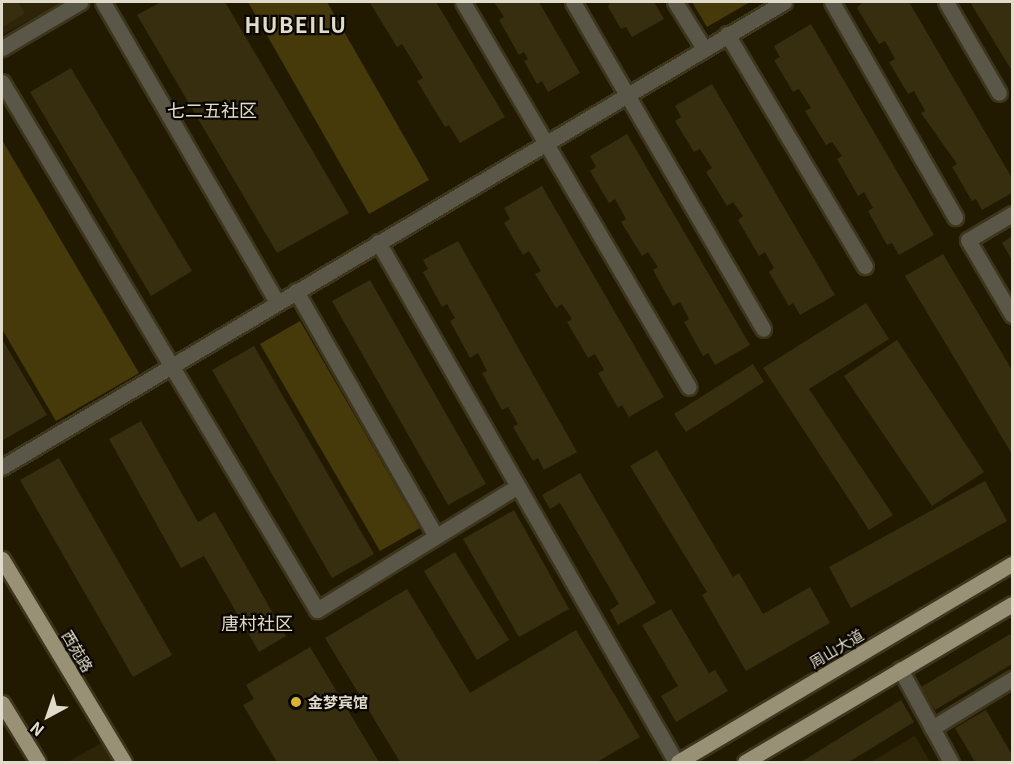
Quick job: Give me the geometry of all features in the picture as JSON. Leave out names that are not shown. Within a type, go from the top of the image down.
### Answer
[{"type":"main road","name":"西苑路","points":[[2,559],[124,762]]},
{"type":"main road","name":"周山大道","points":[[677,762],[1012,564]]},
{"type":"main road","points":[[745,762],[1012,604]]},
{"type":"main road","points":[[2,703],[38,762]]},
{"type":"lane","points":[[2,48],[80,2]]},
{"type":"lane","points":[[103,2],[277,302]]},
{"type":"lane","points":[[463,2],[689,387]]},
{"type":"lane","points":[[573,2],[763,329]]},
{"type":"lane","points":[[675,2],[703,47]]},
{"type":"lane","points":[[2,467],[703,47],[784,2]]},
{"type":"lane","points":[[832,2],[955,217]]},
{"type":"lane","points":[[946,2],[999,93]]},
{"type":"lane","points":[[727,34],[865,266]]},
{"type":"lane","points":[[2,82],[317,610],[516,487]]},
{"type":"lane","points":[[1012,214],[968,240],[1012,315]]},
{"type":"lane","points":[[378,242],[516,487],[677,762]]},
{"type":"lane","points":[[296,291],[436,536]]},
{"type":"lane","points":[[900,669],[951,762]]},
{"type":"lane","points":[[932,728],[1011,683]]},
{"type":"shaded area","points":[[2,2],[64,2],[2,35]]},
{"type":"shaded area","points":[[248,2],[327,2],[429,180],[369,214]]},
{"type":"shaded area","points":[[692,2],[750,2],[707,27]]},
{"type":"shaded area","points":[[2,140],[139,373],[56,421],[2,329]]},
{"type":"shaded area","points":[[300,321],[420,528],[380,551],[260,344]]},
{"type":"shaded area","points":[[915,736],[930,762],[871,762]]},
{"type":"shaded area","points":[[103,742],[115,762],[68,762]]},
{"type":"building","points":[[2,2],[18,2],[25,13],[3,27]]},
{"type":"building","points":[[161,2],[225,2],[349,213],[277,253],[137,15]]},
{"type":"building","points":[[436,2],[505,117],[460,143],[449,125],[445,127],[417,81],[423,78],[402,44],[397,47],[370,3]]},
{"type":"building","points":[[494,2],[539,2],[580,73],[548,92],[542,81],[537,84],[524,61],[528,59],[524,52],[519,55],[499,20],[504,17]]},
{"type":"building","points":[[610,2],[654,2],[664,19],[632,37],[626,27],[621,29],[608,7]]},
{"type":"building","points":[[863,2],[909,2],[1012,178],[1012,193],[982,210],[976,199],[972,201],[952,167],[957,164],[921,113],[925,111],[914,91],[908,94],[889,62],[895,59],[885,41],[879,44],[857,8]]},
{"type":"building","points":[[970,2],[1012,2],[1012,71]]},
{"type":"building","points":[[811,24],[934,235],[899,255],[892,243],[887,245],[868,211],[873,208],[864,192],[858,196],[837,159],[842,156],[832,142],[826,145],[805,111],[811,108],[799,89],[793,92],[774,60],[780,57],[774,46]]},
{"type":"building","points":[[71,68],[192,271],[151,296],[30,92]]},
{"type":"building","points":[[712,84],[835,295],[800,315],[793,303],[789,306],[769,272],[774,268],[765,252],[759,256],[738,220],[743,216],[733,202],[727,206],[706,172],[712,168],[700,149],[694,152],[675,121],[681,117],[675,106]]},
{"type":"building","points":[[627,134],[750,345],[715,365],[708,353],[703,356],[684,322],[689,319],[680,302],[673,306],[653,270],[658,267],[648,252],[642,256],[621,222],[626,219],[615,199],[609,203],[590,171],[596,167],[590,156]]},
{"type":"building","points":[[542,186],[664,397],[629,417],[622,405],[618,408],[598,373],[604,370],[595,354],[588,358],[567,322],[572,319],[562,304],[556,308],[535,274],[541,271],[529,251],[523,255],[504,223],[510,219],[504,208]]},
{"type":"building","points":[[1012,236],[1012,260],[1002,243]]},
{"type":"building","points":[[458,241],[577,452],[544,470],[538,458],[533,461],[513,427],[518,424],[508,407],[502,410],[482,373],[487,371],[478,353],[470,358],[450,321],[455,318],[447,304],[442,307],[423,272],[428,269],[423,260]]},
{"type":"building","points":[[943,254],[1012,370],[1012,454],[905,276]]},
{"type":"building","points":[[370,280],[486,484],[448,505],[332,301]]},
{"type":"building","points":[[866,303],[889,339],[809,389],[893,515],[869,530],[763,368]]},
{"type":"building","points":[[2,339],[47,415],[3,440],[2,438]]},
{"type":"building","points":[[897,340],[984,472],[932,506],[844,376]]},
{"type":"building","points":[[254,346],[374,554],[332,578],[212,370]]},
{"type":"building","points":[[753,364],[764,382],[686,432],[674,414]]},
{"type":"building","points":[[141,421],[198,522],[215,512],[286,636],[259,652],[204,556],[181,568],[109,439]]},
{"type":"building","points":[[657,450],[733,577],[739,573],[763,614],[810,587],[830,623],[746,671],[702,595],[707,592],[630,466]]},
{"type":"building","points":[[59,458],[172,655],[133,677],[20,480]]},
{"type":"building","points":[[580,473],[656,603],[618,625],[610,610],[619,604],[560,503],[550,509],[542,495]]},
{"type":"building","points":[[985,481],[1007,521],[851,608],[829,567]]},
{"type":"building","points":[[514,510],[569,609],[519,637],[463,539]]},
{"type":"building","points":[[455,552],[509,640],[477,660],[424,571]]},
{"type":"building","points":[[407,589],[470,693],[576,630],[640,737],[597,762],[400,762],[325,638]]},
{"type":"building","points":[[671,609],[709,673],[715,670],[728,691],[676,722],[661,696],[678,686],[642,625]]},
{"type":"building","points":[[1012,633],[1012,664],[935,710],[921,687]]},
{"type":"building","name":"金梦宾馆","points":[[310,647],[379,762],[277,762],[243,705],[254,699],[246,685]]},
{"type":"building","points":[[901,700],[914,722],[849,762],[801,762]]},
{"type":"building","points":[[986,710],[1012,755],[1012,762],[975,762],[955,728]]},
{"type":"place","name":"金梦宾馆","points":[[296,702]]},
{"type":"district","name":"HUBEILU","points":[[296,24]]},
{"type":"district","name":"七二五社区","points":[[212,109]]},
{"type":"district","name":"唐村社区","points":[[257,622]]}]
